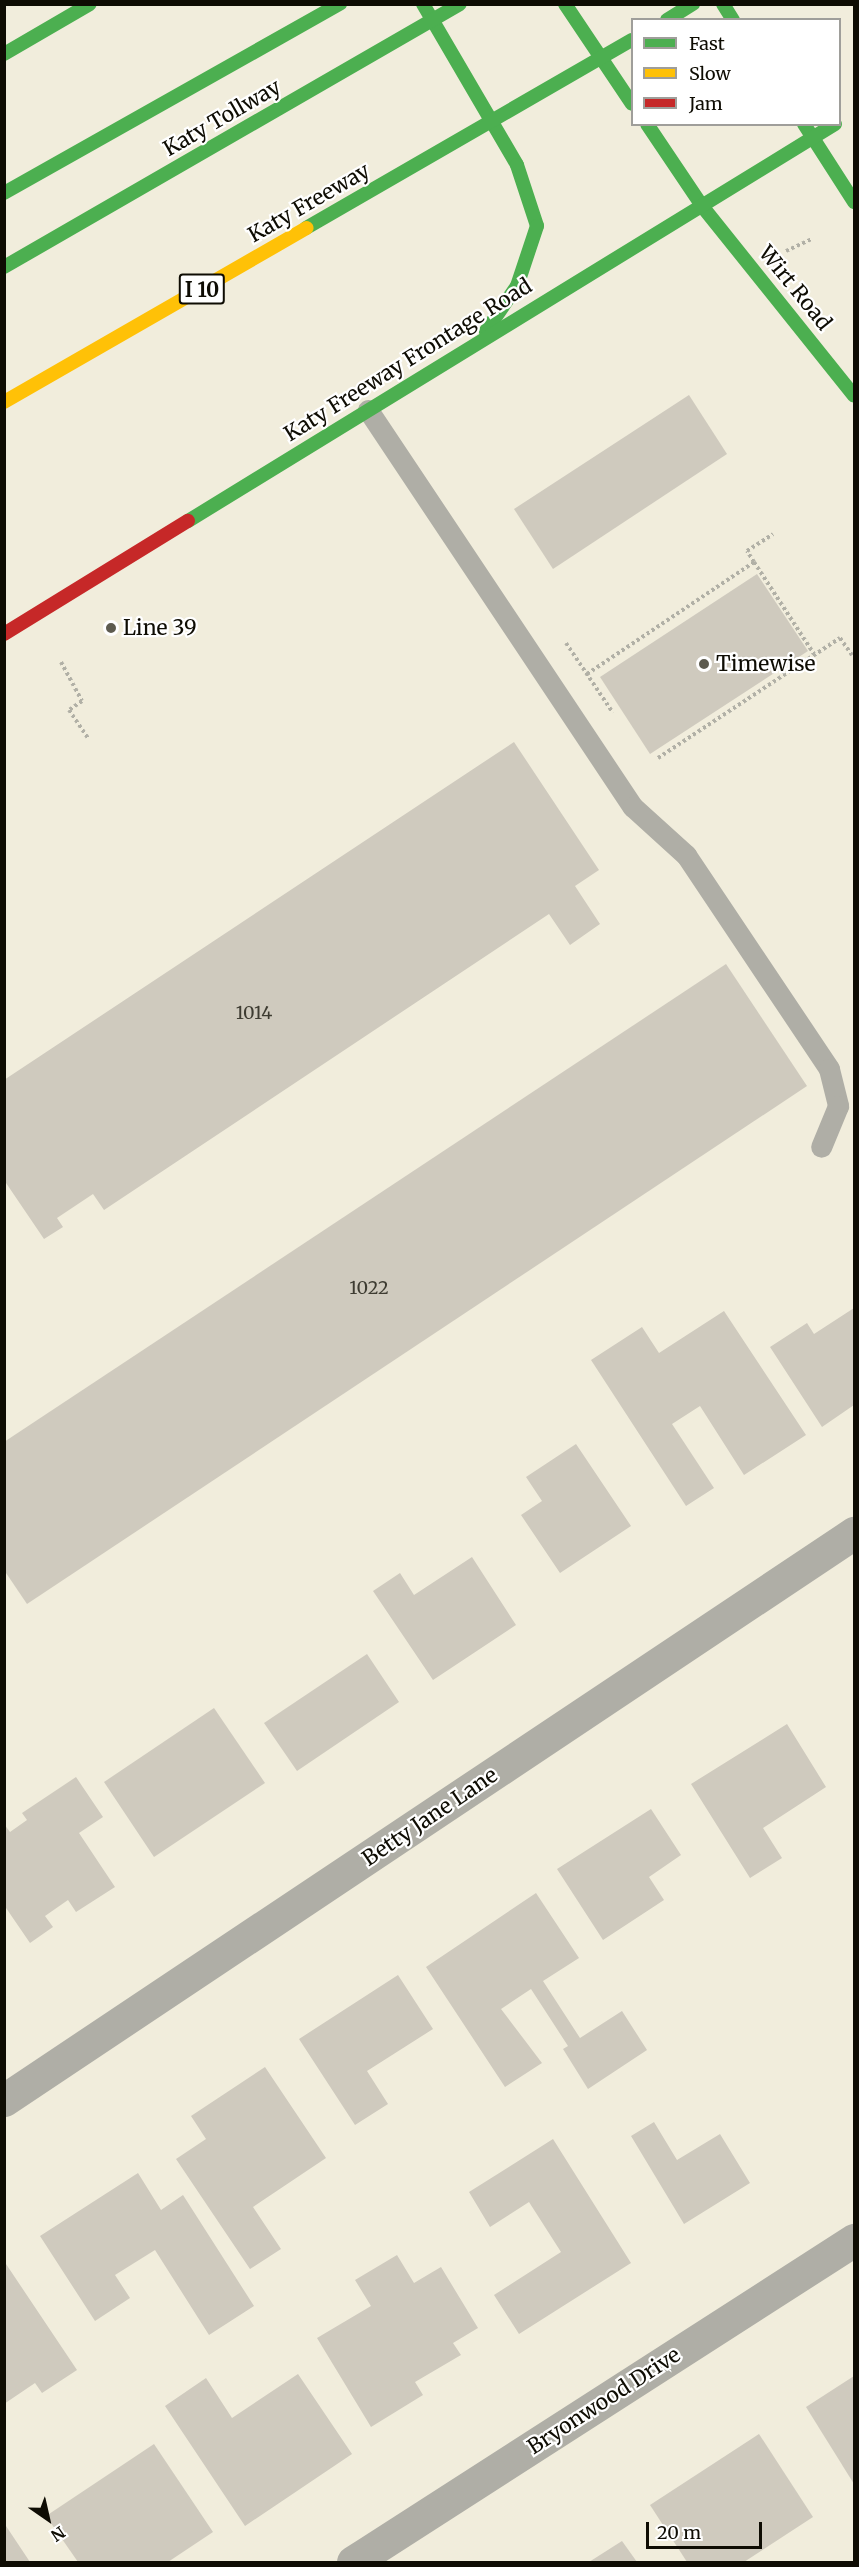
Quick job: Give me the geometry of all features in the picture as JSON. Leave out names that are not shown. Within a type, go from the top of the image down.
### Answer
[{"type":"main road","points":[[4,54],[90,4]]},
{"type":"main road","name":"Katy Tollway","points":[[4,194],[340,4]]},
{"type":"main road","points":[[423,4],[517,165],[537,226],[517,286],[480,340]]},
{"type":"main road","name":"Katy Tollway","points":[[4,267],[460,4]]},
{"type":"main road","points":[[565,4],[631,101]]},
{"type":"main road","points":[[670,18],[693,4]]},
{"type":"main road","points":[[723,4],[732,18]]},
{"type":"main road","name":"Katy Freeway","points":[[4,402],[631,41]]},
{"type":"main road","name":"Wirt Road","points":[[647,126],[702,206],[855,396]]},
{"type":"main road","points":[[805,126],[855,202]]},
{"type":"main road","name":"Katy Freeway Frontage Road","points":[[4,634],[480,340],[833,126]]},
{"type":"street","name":"Betty Jane Lane","points":[[4,2100],[855,1533]]},
{"type":"street","name":"Bryonwood Drive","points":[[353,2562],[855,2240]]},
{"type":"lane","points":[[368,410],[633,807],[686,855],[829,1069],[838,1106],[821,1147]]},
{"type":"path","points":[[776,256],[812,238]]},
{"type":"path","points":[[773,534],[747,551],[814,654]]},
{"type":"path","points":[[587,674],[754,562]]},
{"type":"path","points":[[658,758],[840,638],[852,655]]},
{"type":"path","points":[[566,643],[613,713]]},
{"type":"path","points":[[61,662],[82,701],[69,710],[88,738]]},
{"type":"building","points":[[689,395],[727,454],[553,569],[514,509]]},
{"type":"building","name":"Timewise","points":[[757,574],[808,651],[650,754],[600,677]]},
{"type":"building","points":[[514,742],[599,870],[575,886],[600,924],[570,945],[549,914],[104,1210],[93,1194],[57,1218],[63,1227],[44,1239],[4,1180],[4,1080]]},
{"type":"building","points":[[726,964],[807,1086],[27,1604],[4,1570],[4,1442]]},
{"type":"building","points":[[854,1308],[854,1405],[822,1427],[770,1347],[807,1323],[814,1334]]},
{"type":"building","points":[[724,1311],[806,1435],[744,1475],[700,1406],[672,1424],[714,1488],[686,1506],[591,1360],[642,1327],[659,1353]]},
{"type":"building","points":[[576,1444],[631,1526],[560,1573],[521,1515],[542,1501],[526,1477]]},
{"type":"building","points":[[472,1557],[516,1625],[433,1680],[373,1591],[400,1573],[414,1595]]},
{"type":"building","points":[[367,1654],[399,1702],[297,1771],[264,1723]]},
{"type":"building","points":[[214,1708],[265,1783],[154,1857],[104,1782]]},
{"type":"building","points":[[787,1724],[826,1787],[763,1828],[782,1858],[750,1878],[691,1784]]},
{"type":"building","points":[[76,1777],[103,1817],[79,1833],[115,1887],[76,1912],[68,1900],[45,1916],[53,1927],[30,1943],[4,1905],[4,1824],[10,1832],[27,1820],[22,1813]]},
{"type":"building","points":[[651,1809],[681,1855],[649,1877],[664,1900],[603,1940],[557,1869]]},
{"type":"building","points":[[536,1893],[579,1958],[543,1981],[580,2038],[622,2011],[647,2050],[588,2089],[563,2049],[568,2046],[531,1989],[501,2009],[542,2063],[505,2087],[426,1967]]},
{"type":"building","points":[[398,1975],[433,2029],[367,2071],[388,2104],[355,2125],[299,2039]]},
{"type":"building","points":[[265,2067],[326,2158],[253,2207],[281,2249],[250,2269],[176,2159],[206,2139],[191,2116]]},
{"type":"building","points":[[654,2122],[677,2160],[720,2134],[750,2183],[684,2224],[631,2136]]},
{"type":"building","points":[[553,2139],[631,2263],[519,2334],[494,2295],[561,2252],[529,2202],[490,2227],[469,2192]]},
{"type":"building","points":[[138,2173],[161,2210],[183,2195],[254,2306],[209,2335],[155,2250],[115,2275],[130,2298],[95,2321],[40,2236]]},
{"type":"building","points":[[397,2255],[414,2283],[441,2267],[478,2328],[453,2343],[461,2355],[415,2382],[423,2395],[371,2427],[317,2338],[371,2306],[355,2280]]},
{"type":"building","points":[[4,2261],[77,2370],[42,2393],[35,2383],[4,2404]]},
{"type":"building","points":[[298,2374],[352,2454],[245,2526],[165,2406],[206,2378],[232,2418]]},
{"type":"building","points":[[854,2376],[854,2484],[806,2407]]},
{"type":"building","points":[[759,2434],[813,2517],[744,2562],[687,2562],[650,2505]]},
{"type":"building","points":[[154,2444],[213,2532],[168,2562],[78,2562],[46,2516]]},
{"type":"building","points":[[4,2523],[30,2562],[4,2562]]},
{"type":"building","points":[[622,2541],[637,2562],[589,2562]]},
{"type":"traffic: fast","points":[[4,54],[90,4]]},
{"type":"traffic: fast","points":[[4,193],[340,4]]},
{"type":"traffic: fast","points":[[423,4],[517,165],[537,226],[517,286],[486,331]]},
{"type":"traffic: fast","points":[[4,267],[460,4]]},
{"type":"traffic: fast","points":[[565,4],[631,103]]},
{"type":"traffic: fast","points":[[670,18],[693,4]]},
{"type":"traffic: fast","points":[[723,4],[732,18]]},
{"type":"traffic: fast","points":[[306,228],[631,41]]},
{"type":"traffic: fast","points":[[648,126],[702,206],[854,396]]},
{"type":"traffic: fast","points":[[805,126],[854,202]]},
{"type":"traffic: fast","points":[[188,521],[832,126]]},
{"type":"traffic: slow","points":[[4,402],[306,228]]},
{"type":"traffic: jam","points":[[4,634],[188,521]]},
{"type":"place","name":"Line 39","points":[[111,628]]},
{"type":"place","name":"Timewise","points":[[704,664]]}]
